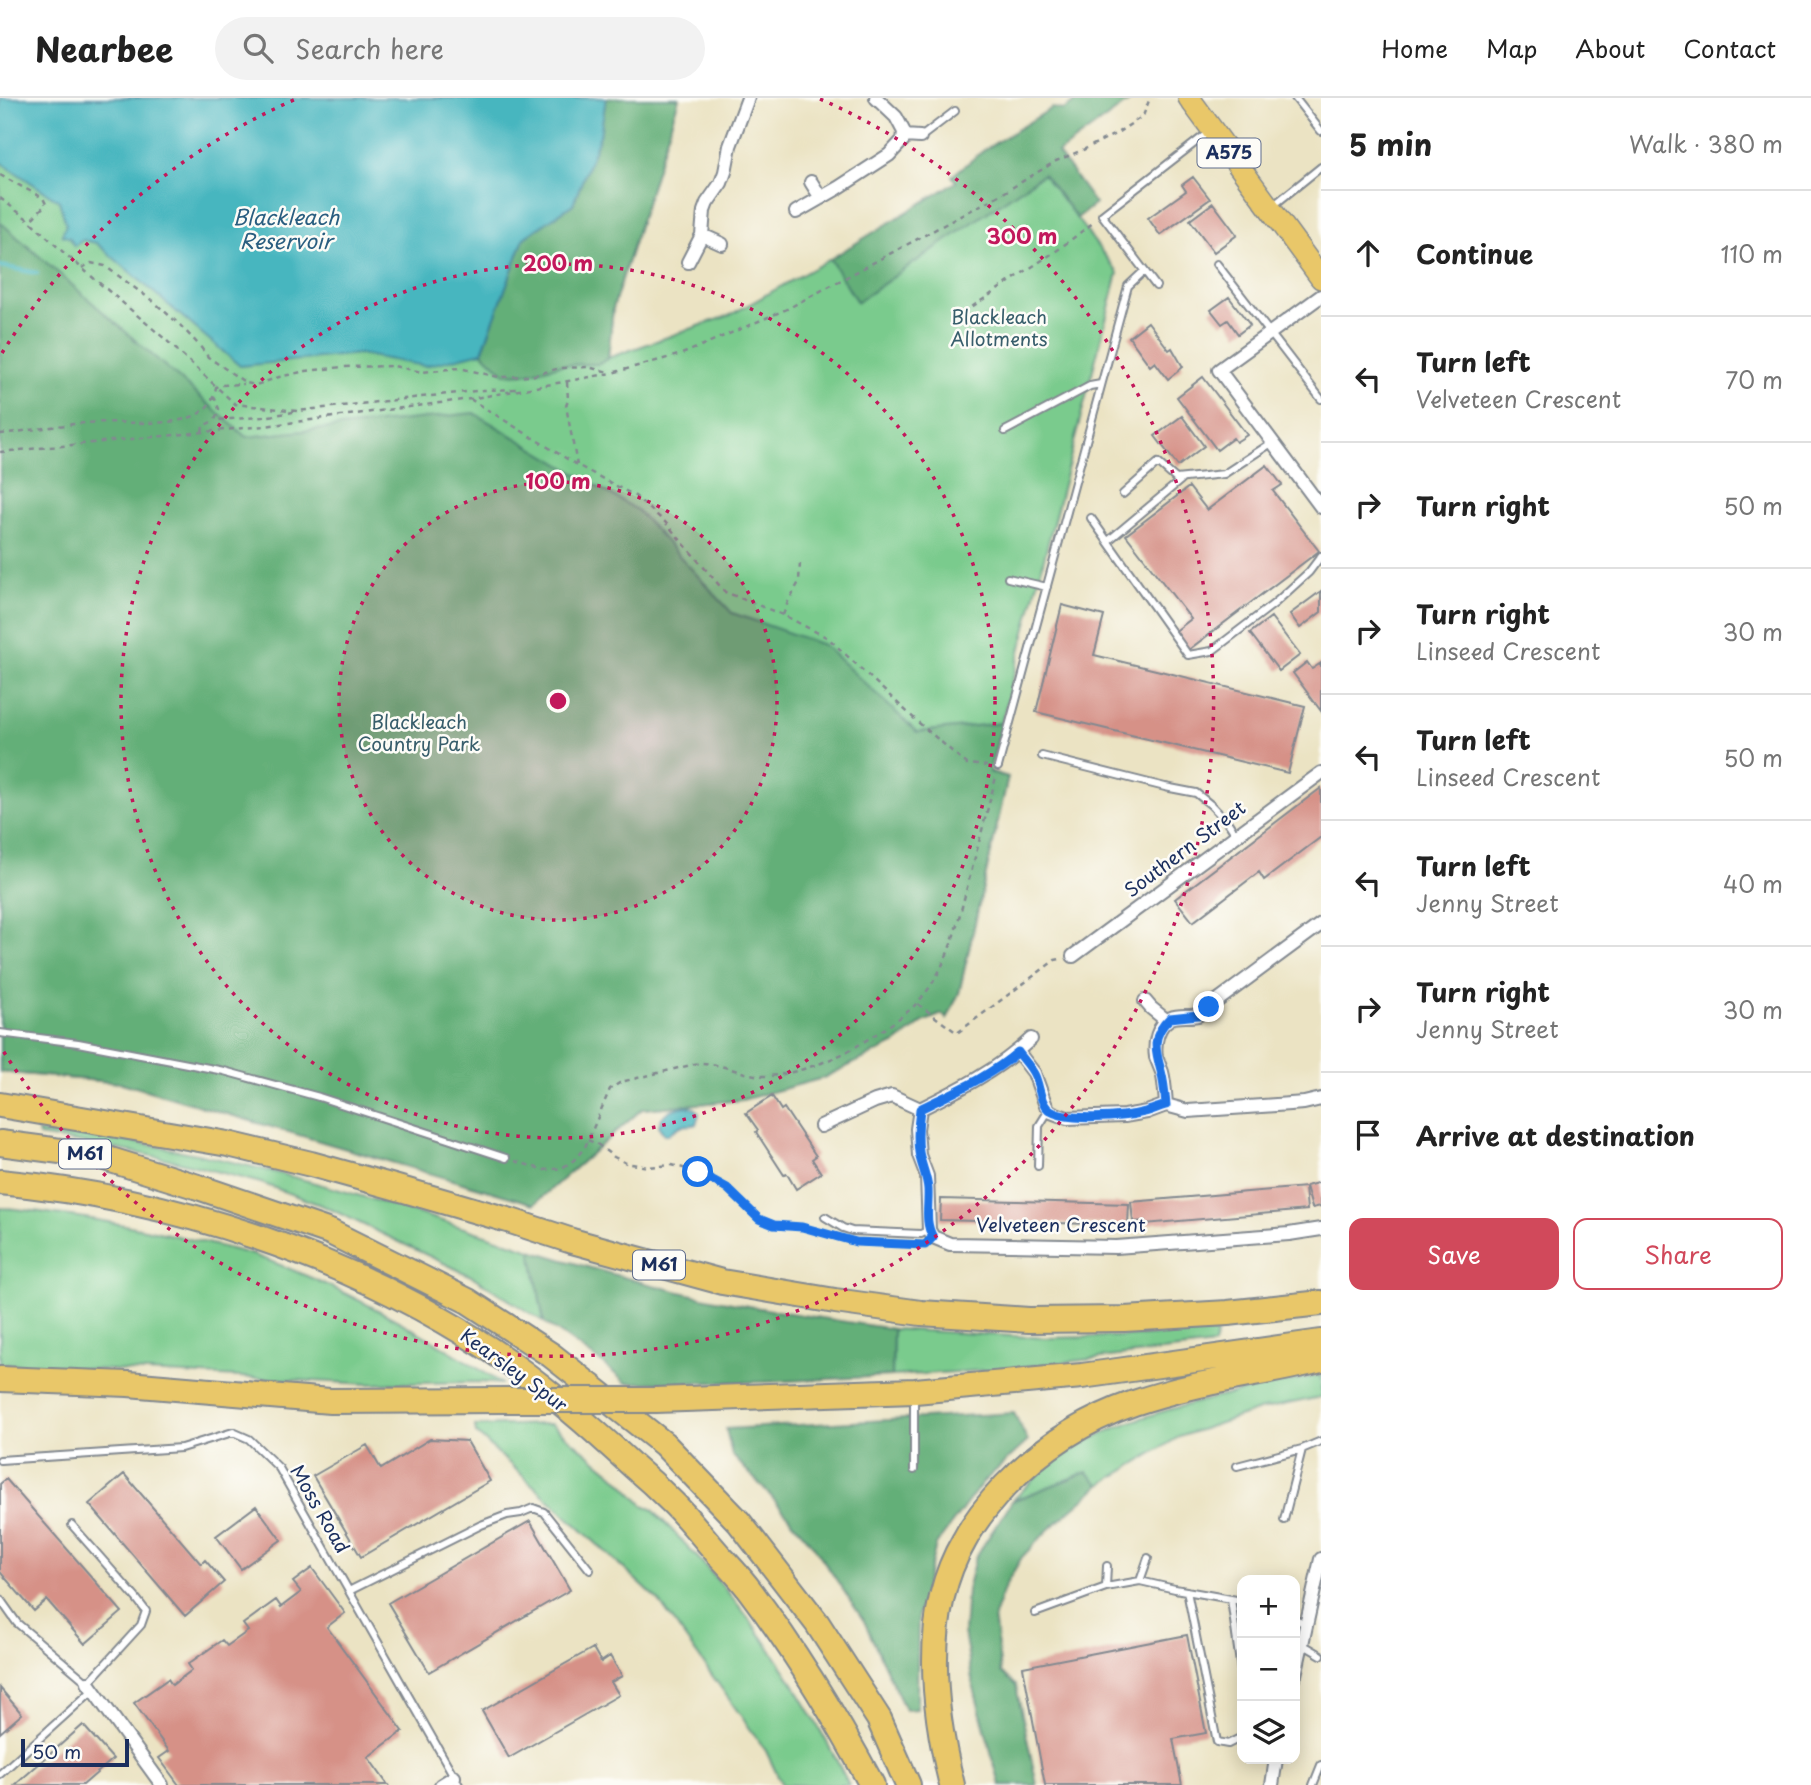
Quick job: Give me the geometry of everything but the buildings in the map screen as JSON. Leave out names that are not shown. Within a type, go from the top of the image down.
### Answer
[{"type":"highway","name":"M61","points":[[4,1107],[149,1130],[311,1164],[709,1279],[835,1301],[921,1312],[1029,1320],[1125,1319],[1228,1313],[1321,1303]]},
{"type":"highway","name":"M61","points":[[0,1143],[98,1156],[166,1178]]},
{"type":"highway","name":"M61","points":[[0,1157],[166,1178]]},
{"type":"highway","name":"Kearsley Spur","points":[[166,1178],[330,1232],[468,1301],[551,1355],[664,1444],[739,1522],[817,1623],[879,1719],[908,1785]]},
{"type":"highway","name":"Kearsley Spur","points":[[0,1182],[113,1197],[211,1222],[284,1246],[406,1301],[457,1328],[493,1352],[606,1440],[672,1501],[750,1590],[815,1684],[872,1785]]},
{"type":"highway","points":[[0,1379],[128,1384],[330,1401],[656,1400],[915,1391],[1082,1376],[1321,1342]]},
{"type":"highway","points":[[952,1785],[942,1746],[935,1697],[935,1648],[948,1577],[962,1543],[985,1507],[1018,1471],[1053,1443],[1092,1421],[1134,1403],[1208,1383],[1321,1360]]},
{"type":"main road","name":"A575","points":[[1189,98],[1321,278]]},
{"type":"street","points":[[688,262],[702,235],[704,211],[721,183],[730,146],[748,98]]},
{"type":"street","points":[[796,212],[898,147],[904,132],[896,117],[876,98]]},
{"type":"street","points":[[904,136],[920,138]]},
{"type":"street","points":[[811,182],[821,198]]},
{"type":"street","points":[[702,235],[722,244]]},
{"type":"street","points":[[1321,296],[1219,370],[1321,508]]},
{"type":"street","name":"Southern Street","points":[[1073,956],[1321,773]]},
{"type":"street","points":[[1166,1105],[1162,1072],[1156,1057],[1155,1044],[1159,1030],[1170,1018],[1198,1015],[1320,928]]},
{"type":"street","points":[[1145,1001],[1167,1021]]},
{"type":"street","points":[[920,1109],[971,1084],[1009,1060],[1031,1040]]},
{"type":"street","points":[[1018,1052],[1034,1073],[1049,1110],[1067,1118],[1124,1116],[1166,1105],[1188,1111],[1304,1103],[1321,1099]]},
{"type":"street","points":[[821,1126],[892,1096],[920,1109]]},
{"type":"street","points":[[920,1109],[917,1129],[919,1155],[927,1176],[929,1230]]},
{"type":"street","name":"Velveteen Crescent","points":[[929,1230],[933,1237],[950,1244],[1116,1247],[1289,1234],[1321,1229]]},
{"type":"street","points":[[1300,1653],[1301,1621],[1321,1559]]},
{"type":"street","points":[[91,1686],[162,1785]]},
{"type":"street","points":[[1272,1785],[1275,1764]]},
{"type":"street","points":[[441,1785],[456,1781]]},
{"type":"lane","points":[[1295,98],[1321,131]]},
{"type":"lane","points":[[920,138],[956,111]]},
{"type":"lane","points":[[1156,286],[1102,215],[1212,129]]},
{"type":"lane","points":[[1269,209],[1321,167]]},
{"type":"lane","points":[[1217,264],[1321,399]]},
{"type":"lane","points":[[998,767],[1128,286],[1144,271]]},
{"type":"lane","points":[[1005,431],[1090,386],[1101,384]]},
{"type":"lane","points":[[1123,494],[1158,463],[1176,479],[1224,474],[1273,442]]},
{"type":"lane","points":[[1108,541],[1183,479]]},
{"type":"lane","points":[[1091,517],[1188,655],[1212,651],[1275,603],[1309,572],[1321,556]]},
{"type":"lane","points":[[1008,578],[1047,587]]},
{"type":"lane","points":[[1042,756],[1196,793],[1216,810],[1236,835]]},
{"type":"lane","points":[[0,1033],[78,1043],[224,1071],[318,1097],[506,1158]]},
{"type":"lane","points":[[1038,1166],[1039,1126],[1049,1110]]},
{"type":"lane","points":[[825,1217],[852,1231],[921,1234],[929,1230]]},
{"type":"lane","points":[[914,1470],[915,1391]]},
{"type":"lane","name":"Moss Road","points":[[0,1460],[181,1448],[233,1432],[249,1439],[279,1468],[456,1781]]},
{"type":"lane","points":[[1237,1466],[1302,1449],[1321,1441]]},
{"type":"lane","points":[[1284,1520],[1302,1449]]},
{"type":"lane","points":[[348,1591],[481,1525],[533,1508],[544,1512],[590,1570]]},
{"type":"lane","points":[[0,1774],[91,1686],[141,1625],[146,1611],[72,1525]]},
{"type":"lane","points":[[1140,1581],[1148,1558]]},
{"type":"lane","points":[[1106,1587],[1107,1566]]},
{"type":"lane","points":[[1035,1613],[1106,1587],[1140,1581],[1237,1600]]},
{"type":"lane","points":[[1187,1591],[1217,1742],[1228,1744],[1237,1740]]},
{"type":"lane","points":[[0,1599],[17,1623],[91,1686]]},
{"type":"lane","points":[[1231,1599],[1237,1642]]},
{"type":"lane","points":[[1302,1644],[1321,1655]]},
{"type":"lane","points":[[1313,1785],[1321,1765]]},
{"type":"path","points":[[0,452],[289,423],[470,399],[612,373],[682,354],[787,309],[1005,192],[1056,161],[1118,133],[1143,116],[1150,98]]},
{"type":"path","points":[[0,175],[43,198],[46,204],[30,222]]},
{"type":"path","points":[[0,198],[165,339],[235,404],[297,411]]},
{"type":"path","points":[[964,312],[1059,249],[1102,215]]},
{"type":"path","points":[[82,268],[91,262],[105,266],[154,302],[180,325],[208,357],[246,383]]},
{"type":"path","points":[[216,387],[246,383],[256,385],[306,371],[342,367],[394,366],[422,372],[458,368],[499,377],[531,376],[560,368],[587,366],[612,373]]},
{"type":"path","points":[[567,382],[566,406],[577,465]]},
{"type":"path","points":[[0,434],[87,422],[182,421],[206,409],[216,387]]},
{"type":"path","points":[[202,432],[203,426],[215,421],[484,390],[534,388]]},
{"type":"path","points":[[214,396],[219,409],[215,421]]},
{"type":"path","points":[[470,399],[577,465],[635,496],[666,522],[725,592],[783,615],[828,638],[967,764],[998,767],[952,944],[940,972],[917,1003],[879,1032],[842,1055],[786,1074],[765,1076],[710,1063],[699,1063],[621,1082],[610,1089],[584,1147],[574,1160],[562,1168],[544,1170],[506,1158]]},
{"type":"path","points":[[783,615],[799,582],[800,562]]},
{"type":"path","points":[[917,1003],[957,1033],[1055,960],[1073,956]]},
{"type":"path","points":[[588,1140],[626,1163],[648,1167],[672,1166],[698,1172],[727,1188],[759,1219],[774,1225],[802,1227],[842,1238]]},
{"type":"green space","name":"Blackleach Country Park","points":[[0,98],[679,98],[613,308],[608,358],[730,315],[830,259],[857,301],[1043,174],[1118,273],[989,771],[1008,777],[959,993],[947,1019],[942,1014],[923,1022],[896,1043],[823,1078],[742,1100],[642,1109],[534,1204],[122,1083],[0,1072]]},
{"type":"green space","points":[[606,98],[679,98],[613,308],[608,359],[598,364],[560,365],[529,373],[505,374],[482,352],[524,238],[573,204],[600,135]]},
{"type":"green space","points":[[1081,98],[1134,98],[1058,153],[1095,204],[1077,218],[1043,174],[857,302],[830,259],[956,182],[952,176],[984,150],[1052,108],[1063,110]]},
{"type":"green space","name":"Blackleach Country Park","points":[[0,222],[246,437],[474,413],[637,510],[732,613],[824,645],[917,732],[1003,723],[989,772],[1008,777],[959,993],[947,1019],[942,1014],[923,1022],[896,1043],[823,1078],[742,1100],[642,1109],[534,1204],[122,1083],[0,1072]]},
{"type":"green space","points":[[38,1132],[134,1142],[185,1151],[384,1203],[531,1250],[544,1322],[473,1277],[326,1207],[261,1183],[168,1159],[39,1136]]},
{"type":"green space","points":[[0,1208],[112,1223],[256,1256],[321,1282],[383,1312],[502,1384],[368,1384],[0,1364]]},
{"type":"green space","points":[[531,1250],[697,1296],[893,1329],[892,1376],[765,1382],[626,1383],[544,1322]]},
{"type":"green space","points":[[893,1329],[1046,1338],[1217,1333],[1214,1345],[1004,1369],[892,1376]]},
{"type":"green space","points":[[1321,1375],[1321,1397],[1259,1410],[1179,1437],[1100,1485],[1087,1472],[1012,1501],[1061,1457],[1119,1426],[1192,1404]]},
{"type":"green space","points":[[1014,1413],[1028,1441],[982,1483],[936,1545],[918,1615],[917,1709],[905,1710],[864,1621],[813,1545],[732,1455],[726,1429]]},
{"type":"green space","points":[[551,1424],[614,1475],[643,1505],[652,1509],[728,1593],[786,1672],[849,1785],[782,1785],[766,1751],[659,1601],[476,1433],[475,1426]]},
{"type":"green space","points":[[1087,1472],[1100,1485],[1048,1530],[1022,1557],[1005,1586],[994,1616],[1001,1672],[1016,1686],[1037,1785],[1000,1785],[973,1685],[964,1632],[967,1590],[975,1558],[1012,1501]]},
{"type":"water","name":"Blackleach Reservoir","points":[[0,98],[606,98],[600,135],[573,204],[524,238],[482,352],[425,366],[359,354],[240,366],[96,243],[83,240],[74,246],[70,238],[62,235],[66,224],[59,201],[0,162]]},
{"type":"water","points":[[688,1106],[696,1109],[699,1114],[696,1124],[682,1126],[668,1135],[664,1134],[659,1127],[662,1117],[673,1109]]},
{"type":"waterway","points":[[0,266],[37,273]]},
{"type":"route","points":[[698,1172],[727,1188],[759,1219],[774,1225],[802,1227],[856,1242],[925,1245],[933,1237],[928,1220],[927,1176],[919,1155],[917,1129],[920,1109],[971,1084],[1018,1052],[1034,1073],[1042,1098],[1051,1112],[1067,1118],[1124,1116],[1147,1112],[1166,1105],[1162,1072],[1156,1057],[1155,1044],[1159,1030],[1170,1018],[1198,1015],[1209,1007]]},
{"type":"park label","name":"Blackleach Allotments","points":[[999,328]]}]
